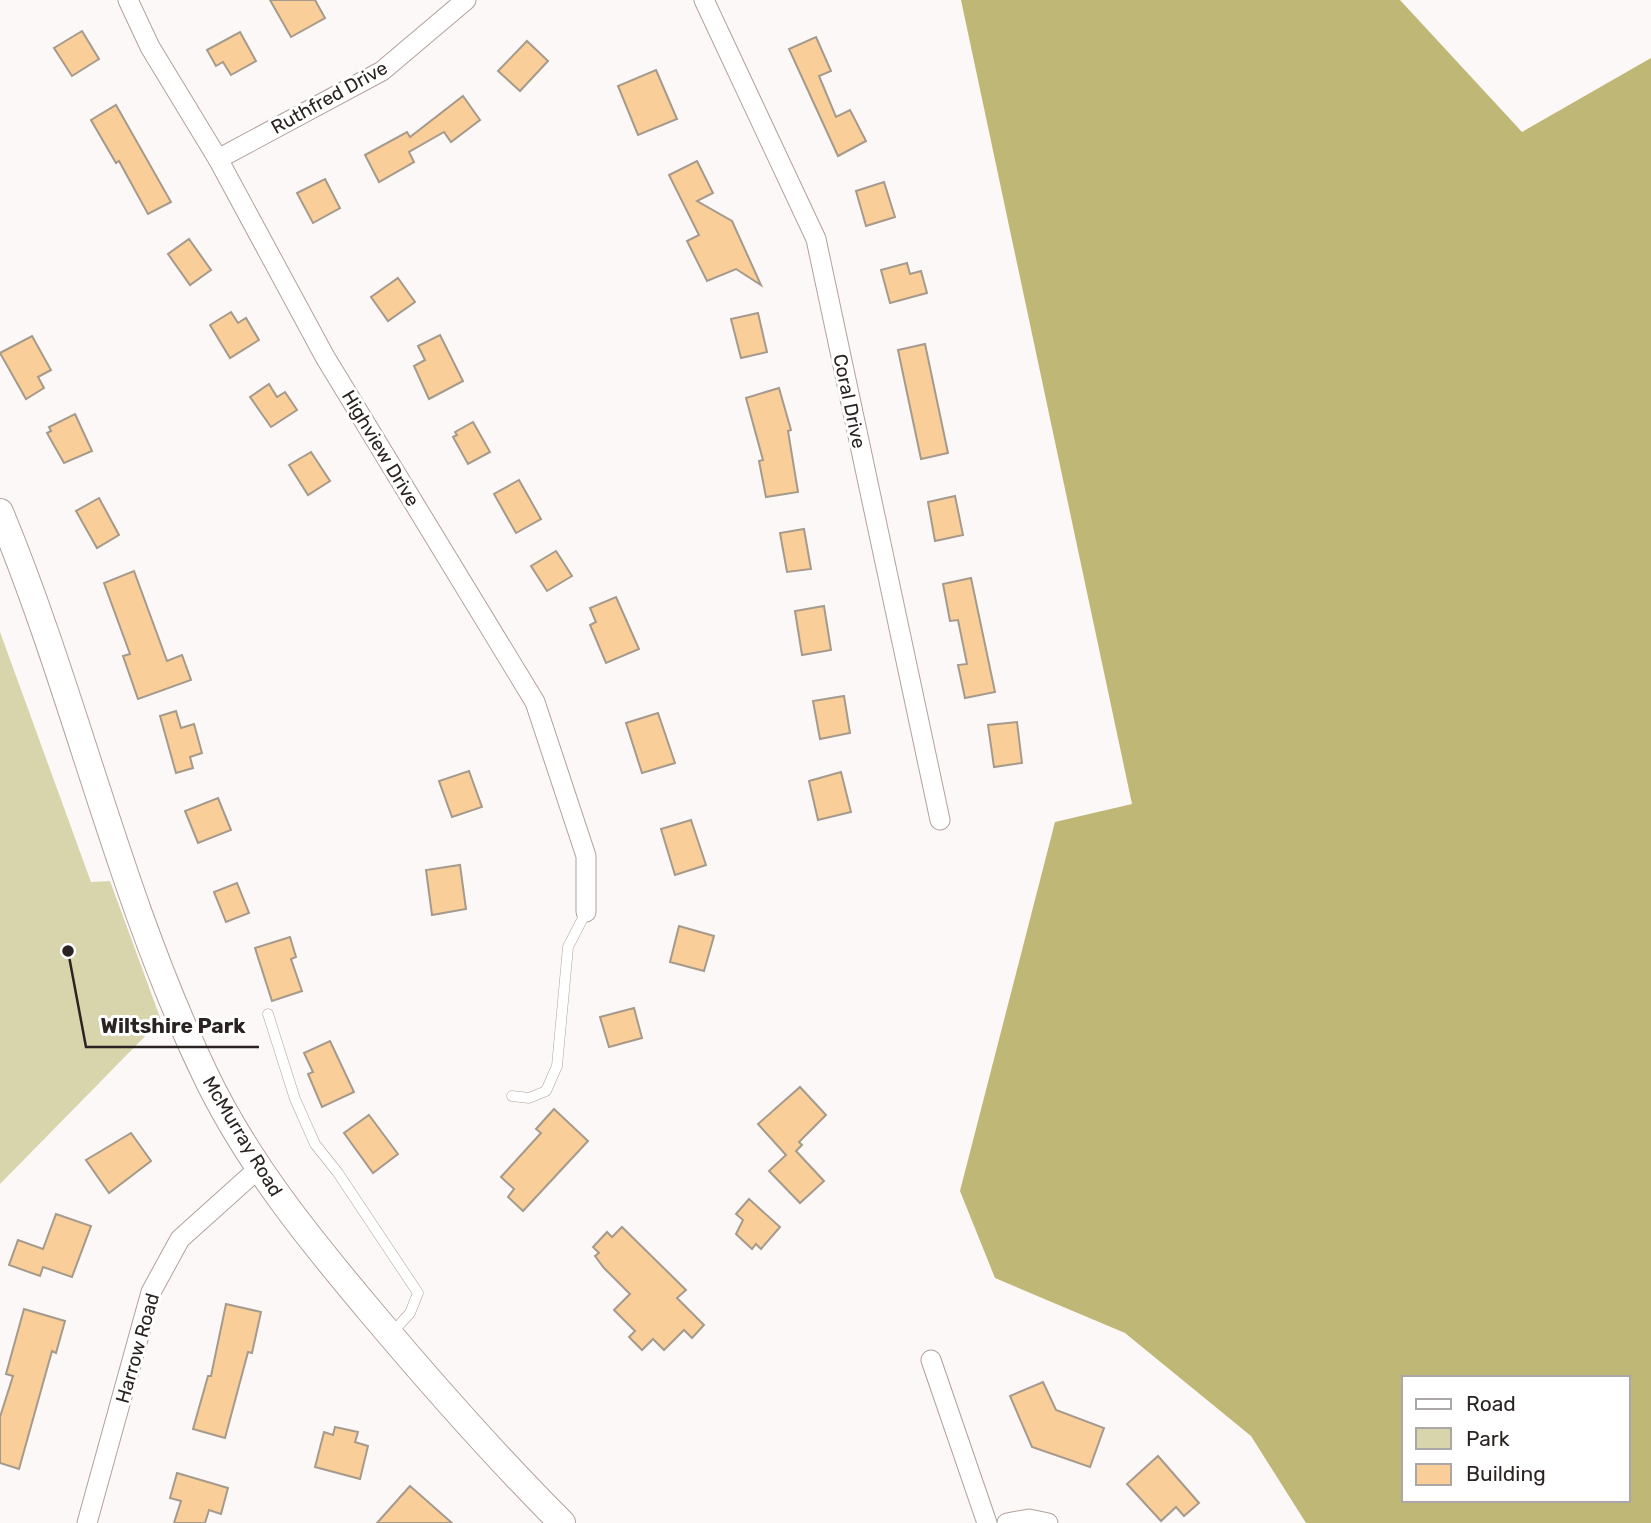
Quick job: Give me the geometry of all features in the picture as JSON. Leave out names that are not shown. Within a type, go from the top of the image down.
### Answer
[{"type":"main road","name":"McMurray Road","points":[[0,512],[24,569],[134,897],[204,1074],[259,1168],[323,1256],[498,1459],[562,1523]]},
{"type":"street","name":"Highview Drive","points":[[128,0],[150,47],[218,159],[325,357],[536,702],[586,856],[586,912]]},
{"type":"street","name":"Ruthfred Drive","points":[[218,159],[382,71],[466,0]]},
{"type":"street","name":"Coral Drive","points":[[704,0],[816,239],[940,820]]},
{"type":"street","name":"Harrow Road","points":[[88,1523],[151,1292],[180,1239],[259,1168]]},
{"type":"street","points":[[932,1360],[987,1523]]},
{"type":"street","points":[[1007,1523],[1029,1519],[1048,1523]]},
{"type":"lane","points":[[512,1096],[528,1098],[546,1091],[557,1066],[568,947],[586,912]]},
{"type":"lane","points":[[268,1014],[295,1099],[314,1144],[338,1173],[418,1293],[410,1312],[390,1335]]},
{"type":"green space","points":[[0,632],[91,882],[110,881],[161,1020],[0,1184]]},
{"type":"shaded area","points":[[961,0],[1400,0],[1522,132],[1651,58],[1651,1523],[1306,1523],[1251,1436],[1125,1333],[995,1278],[960,1191],[1055,822],[1132,804]]},
{"type":"building","points":[[270,0],[315,0],[325,18],[291,37]]},
{"type":"building","points":[[82,31],[99,59],[72,76],[54,48]]},
{"type":"building","points":[[240,32],[256,61],[231,75],[223,62],[216,66],[207,50]]},
{"type":"building","points":[[816,37],[831,71],[819,76],[836,117],[850,110],[866,141],[838,156],[789,49]]},
{"type":"building","points":[[527,41],[548,61],[520,91],[498,71]]},
{"type":"building","points":[[656,70],[677,119],[638,135],[618,86]]},
{"type":"building","points":[[463,96],[480,120],[451,142],[444,132],[409,152],[414,162],[379,182],[365,155],[407,132],[410,137]]},
{"type":"building","points":[[116,105],[171,202],[148,214],[119,161],[116,163],[91,120]]},
{"type":"building","points":[[697,161],[713,193],[697,201],[732,221],[761,285],[736,269],[707,281],[687,241],[699,235],[669,175]]},
{"type":"building","points":[[325,179],[340,208],[313,223],[297,193]]},
{"type":"building","points":[[884,182],[895,217],[866,226],[856,191]]},
{"type":"building","points":[[189,239],[211,270],[190,285],[168,254]]},
{"type":"building","points":[[907,263],[910,274],[921,271],[927,293],[890,303],[881,270]]},
{"type":"building","points":[[398,278],[415,302],[388,321],[371,297]]},
{"type":"building","points":[[231,312],[238,323],[246,318],[259,340],[230,358],[210,325]]},
{"type":"building","points":[[758,313],[767,352],[741,358],[731,319]]},
{"type":"building","points":[[440,335],[463,381],[429,399],[414,366],[425,360],[418,346]]},
{"type":"building","points":[[32,336],[51,370],[38,377],[44,388],[26,399],[0,353]]},
{"type":"building","points":[[925,344],[948,453],[921,459],[898,350]]},
{"type":"building","points":[[269,384],[277,397],[285,392],[297,410],[271,427],[250,397]]},
{"type":"building","points":[[779,388],[791,430],[788,431],[798,492],[766,497],[759,461],[763,460],[746,398]]},
{"type":"building","points":[[75,414],[92,451],[64,463],[47,433],[51,431],[49,427]]},
{"type":"building","points":[[473,422],[490,452],[468,464],[453,437],[457,435],[455,432]]},
{"type":"building","points":[[311,452],[330,481],[308,495],[289,465]]},
{"type":"building","points":[[519,480],[541,519],[516,533],[494,494]]},
{"type":"building","points":[[955,496],[963,535],[935,541],[928,502]]},
{"type":"building","points":[[99,498],[119,535],[97,548],[76,511]]},
{"type":"building","points":[[804,529],[811,569],[787,572],[780,533]]},
{"type":"building","points":[[556,551],[572,576],[547,591],[531,566]]},
{"type":"building","points":[[134,571],[167,661],[182,655],[191,680],[138,699],[123,656],[130,654],[104,583]]},
{"type":"building","points":[[971,578],[995,692],[965,698],[958,665],[967,664],[958,620],[950,621],[943,584]]},
{"type":"building","points":[[616,597],[639,649],[606,663],[590,625],[596,622],[590,608]]},
{"type":"building","points":[[824,606],[831,650],[802,655],[795,611]]},
{"type":"building","points":[[844,696],[850,733],[820,739],[813,701]]},
{"type":"building","points":[[176,711],[181,728],[194,724],[202,753],[190,757],[193,768],[176,773],[160,716]]},
{"type":"building","points":[[658,713],[675,763],[642,773],[626,723]]},
{"type":"building","points":[[1017,722],[1022,763],[994,767],[988,725]]},
{"type":"building","points":[[469,771],[482,807],[452,817],[439,781]]},
{"type":"building","points":[[841,772],[851,812],[818,820],[809,781]]},
{"type":"building","points":[[218,798],[231,830],[198,843],[185,811]]},
{"type":"building","points":[[691,820],[706,865],[675,875],[661,829]]},
{"type":"building","points":[[460,865],[466,909],[432,915],[426,870]]},
{"type":"building","points":[[237,883],[249,913],[226,922],[214,892]]},
{"type":"building","points":[[679,926],[714,936],[704,971],[670,962]]},
{"type":"building","points":[[290,937],[296,957],[291,959],[302,991],[272,1001],[255,948]]},
{"type":"building","points":[[634,1008],[642,1038],[609,1047],[600,1017]]},
{"type":"building","points":[[330,1041],[354,1092],[322,1107],[308,1074],[313,1072],[304,1053]]},
{"type":"building","points":[[800,1087],[826,1115],[799,1142],[802,1145],[796,1151],[824,1181],[800,1203],[769,1171],[786,1155],[758,1124]]},
{"type":"building","points":[[554,1109],[588,1141],[523,1211],[508,1197],[514,1189],[501,1177],[541,1133],[536,1129]]},
{"type":"building","points":[[369,1115],[398,1154],[373,1173],[344,1133]]},
{"type":"building","points":[[131,1133],[151,1161],[109,1193],[86,1160]]},
{"type":"building","points":[[749,1199],[780,1227],[761,1249],[756,1244],[752,1249],[736,1234],[743,1220],[736,1214]]},
{"type":"building","points":[[56,1214],[91,1226],[72,1277],[43,1267],[40,1276],[9,1265],[18,1240],[43,1249]]},
{"type":"building","points":[[622,1227],[686,1290],[677,1298],[704,1325],[692,1338],[684,1330],[664,1350],[653,1339],[642,1350],[629,1337],[635,1331],[614,1310],[630,1294],[604,1268],[595,1256],[599,1253],[593,1247],[607,1232],[612,1237]]},
{"type":"building","points":[[226,1304],[261,1312],[252,1353],[248,1352],[225,1438],[193,1429],[208,1376],[211,1376]]},
{"type":"building","points":[[24,1309],[65,1321],[56,1353],[52,1351],[19,1469],[0,1463],[0,1417],[13,1376],[6,1374]]},
{"type":"building","points":[[1043,1382],[1056,1410],[1104,1428],[1090,1467],[1032,1447],[1010,1396]]},
{"type":"building","points":[[335,1427],[358,1432],[355,1442],[368,1446],[360,1479],[315,1467],[324,1432],[333,1435]]},
{"type":"building","points":[[1158,1456],[1199,1503],[1184,1516],[1176,1507],[1161,1521],[1127,1484]]},
{"type":"building","points":[[177,1473],[228,1488],[221,1514],[209,1510],[205,1523],[174,1523],[181,1501],[170,1498]]},
{"type":"building","points":[[410,1486],[452,1523],[377,1523]]},
{"type":"place","name":"Wiltshire Park","points":[[68,951]]}]
